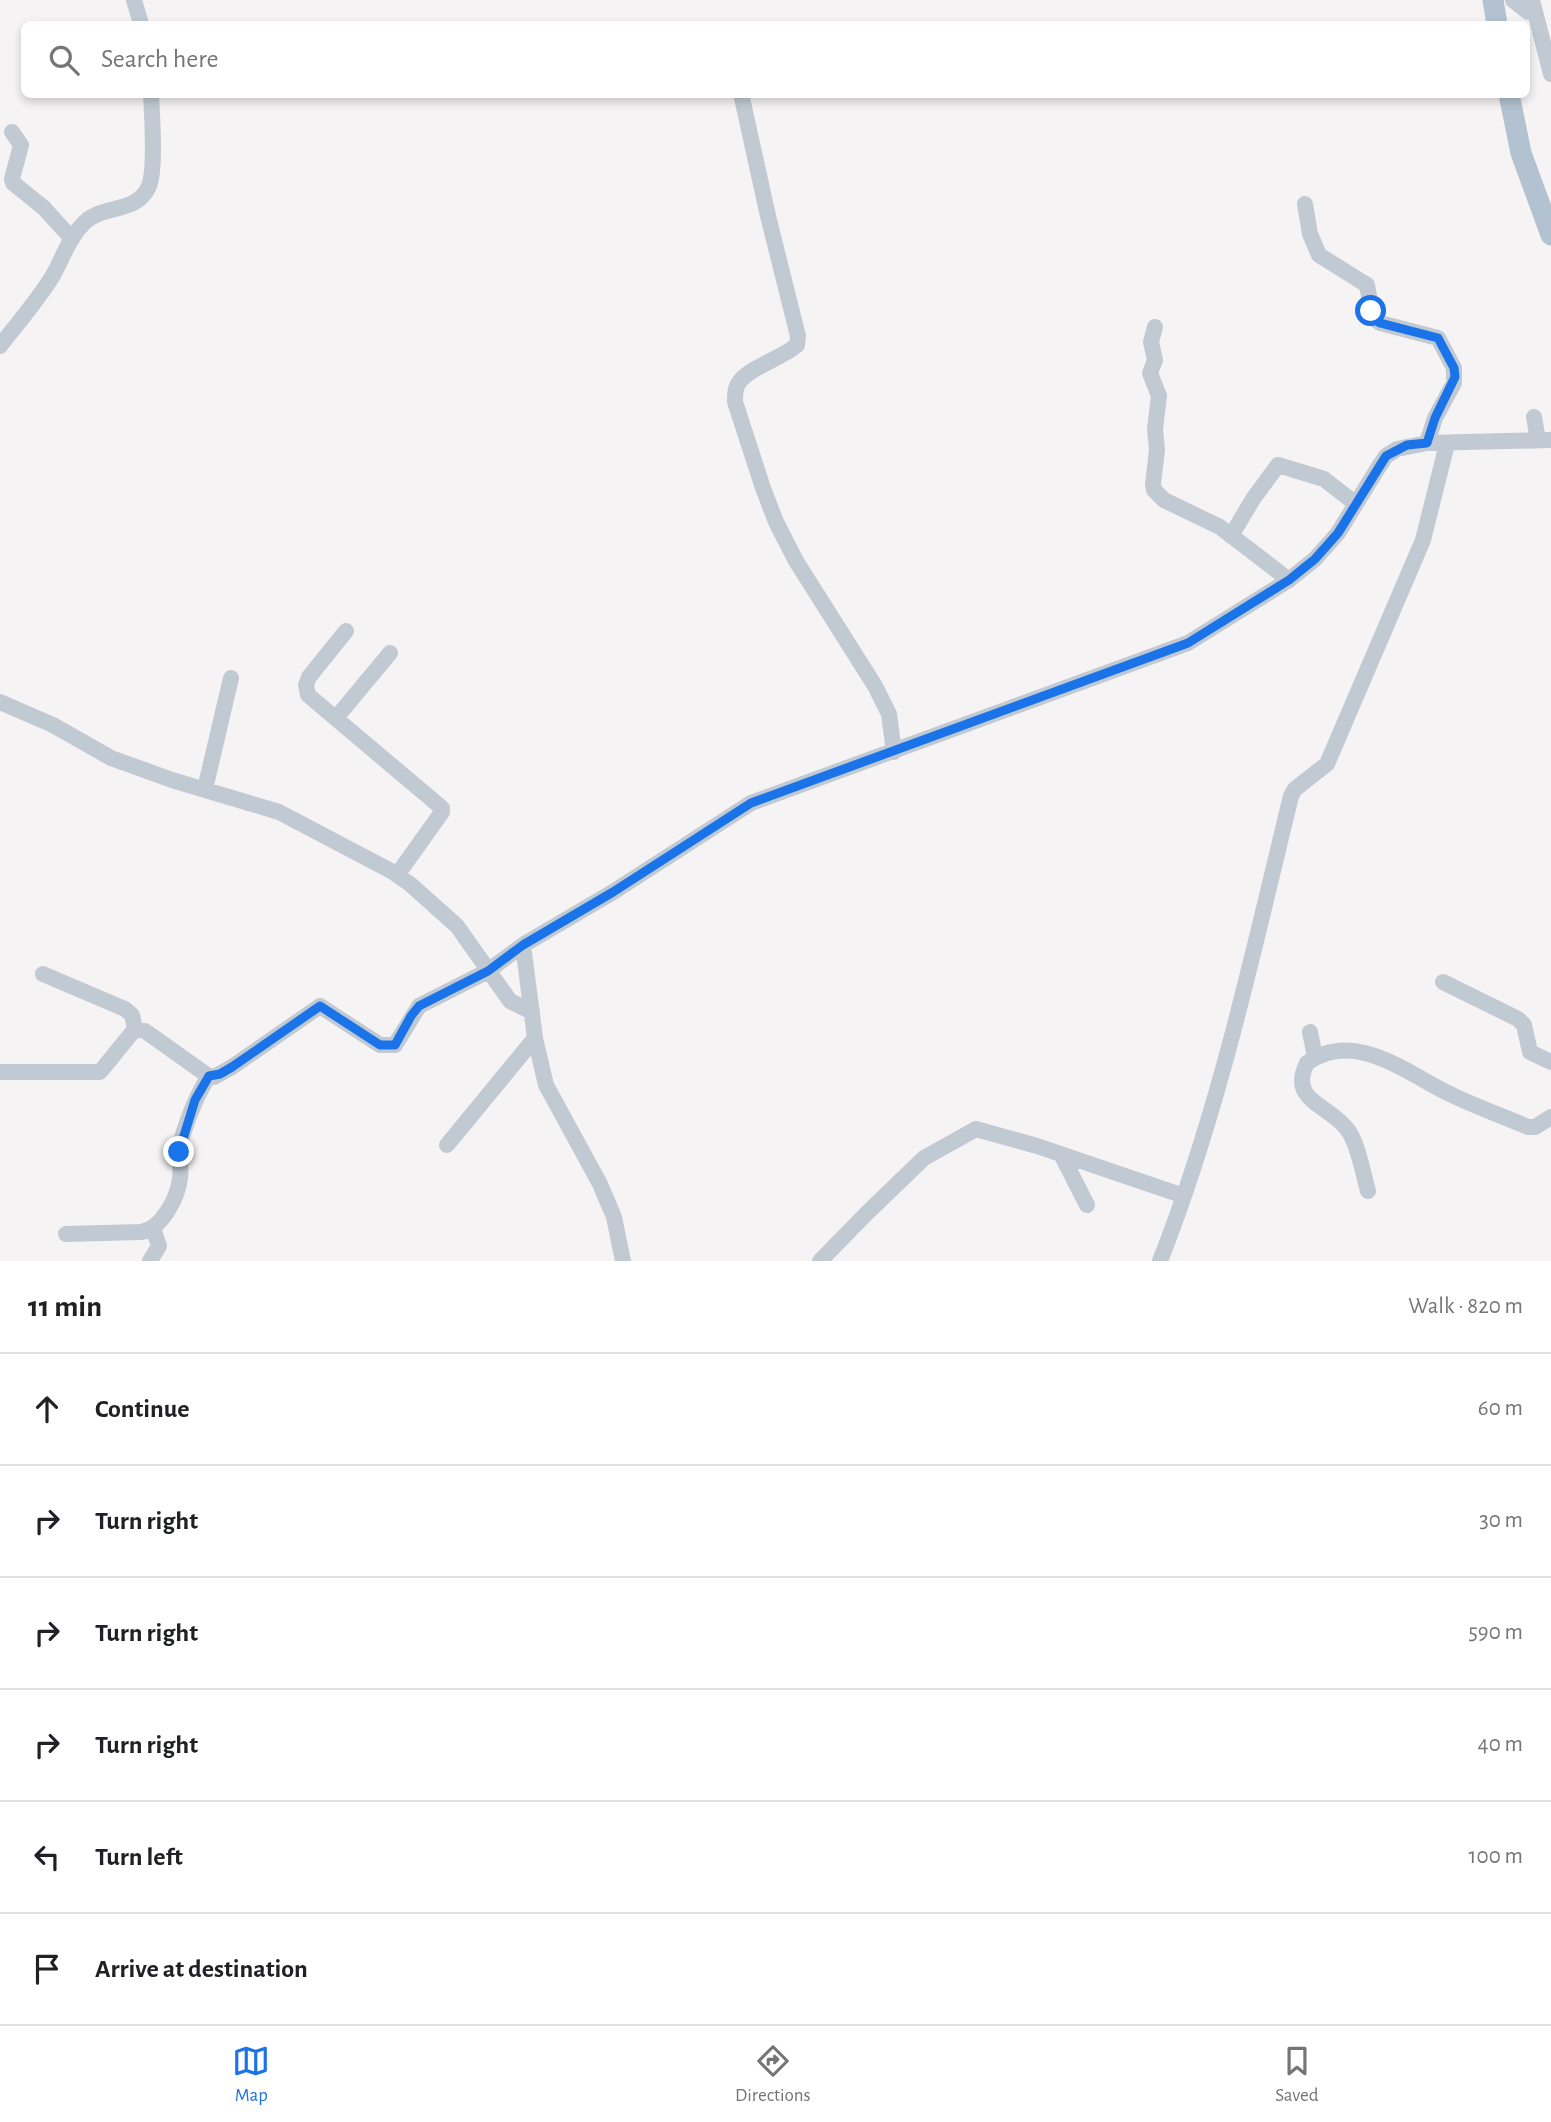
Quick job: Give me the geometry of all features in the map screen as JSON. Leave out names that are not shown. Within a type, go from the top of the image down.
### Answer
[{"type":"main road","points":[[1493,0],[1496,21]]},
{"type":"main road","points":[[1510,98],[1521,153],[1551,234]]},
{"type":"street","points":[[134,0],[140,21]]},
{"type":"street","points":[[1513,0],[1530,6],[1551,75]]},
{"type":"street","points":[[0,346],[52,276],[72,239],[90,218],[132,205],[142,197],[148,187],[151,167],[152,98]]},
{"type":"street","points":[[742,98],[798,336],[797,345],[787,354],[740,380],[735,390],[735,402],[776,522],[796,561],[889,714],[894,752]]},
{"type":"street","points":[[12,132],[21,145],[13,183],[44,208],[72,239]]},
{"type":"street","points":[[1305,204],[1314,248],[1319,255],[1367,285],[1373,318],[1389,325],[1434,336],[1442,342],[1454,368],[1455,377],[1435,418],[1427,443]]},
{"type":"street","points":[[1155,327],[1151,342],[1155,360],[1150,373],[1159,396],[1155,429],[1157,450],[1154,490],[1164,500],[1207,519],[1289,580]]},
{"type":"street","points":[[1534,417],[1544,440]]},
{"type":"street","points":[[135,1029],[145,1031],[209,1076],[220,1074],[232,1067],[320,1006],[380,1045],[395,1045],[419,1006],[488,971],[523,945],[613,892],[751,803],[1188,643],[1289,580],[1327,546],[1386,456],[1407,445],[1447,444],[1521,436],[1544,440]]},
{"type":"street","points":[[1160,1261],[1184,1196],[1241,1004],[1292,796],[1295,789],[1327,764],[1423,540],[1447,444]]},
{"type":"street","points":[[1231,536],[1278,465],[1324,479],[1356,504]]},
{"type":"street","points":[[346,631],[306,685],[308,695],[443,808],[397,876]]},
{"type":"street","points":[[335,718],[390,653]]},
{"type":"street","points":[[205,789],[231,678]]},
{"type":"street","points":[[0,702],[53,725],[111,758],[279,812],[397,876],[450,919],[510,1001],[532,1012]]},
{"type":"street","points":[[523,945],[535,1038],[550,1095],[585,1154],[614,1217],[623,1261]]},
{"type":"street","points":[[43,974],[125,1009],[132,1015],[135,1029]]},
{"type":"street","points":[[1443,982],[1518,1019],[1524,1025],[1530,1052],[1551,1062]]},
{"type":"street","points":[[0,1072],[100,1072],[135,1029]]},
{"type":"street","points":[[1310,1032],[1315,1057]]},
{"type":"street","points":[[447,1145],[535,1038]]},
{"type":"street","points":[[1368,1191],[1348,1129],[1307,1096],[1302,1088],[1303,1071],[1307,1063],[1315,1057],[1348,1050],[1380,1058],[1451,1095],[1528,1127],[1535,1127],[1551,1117]]},
{"type":"street","points":[[65,1234],[141,1232],[153,1228],[175,1196],[180,1177],[178,1157],[181,1141],[195,1100],[209,1076]]},
{"type":"street","points":[[820,1261],[924,1158],[975,1129],[1061,1154],[1184,1196]]},
{"type":"street","points":[[1061,1154],[1087,1205]]},
{"type":"street","points":[[150,1261],[159,1246],[153,1228]]},
{"type":"route","points":[[179,1152],[195,1100],[209,1076],[214,1077],[232,1067],[320,1006],[380,1045],[395,1045],[419,1006],[488,971],[523,945],[613,892],[751,803],[1188,643],[1289,580],[1315,559],[1338,533],[1386,456],[1407,445],[1427,443],[1435,418],[1454,383],[1454,368],[1438,338],[1380,323],[1373,318],[1371,311]]}]
